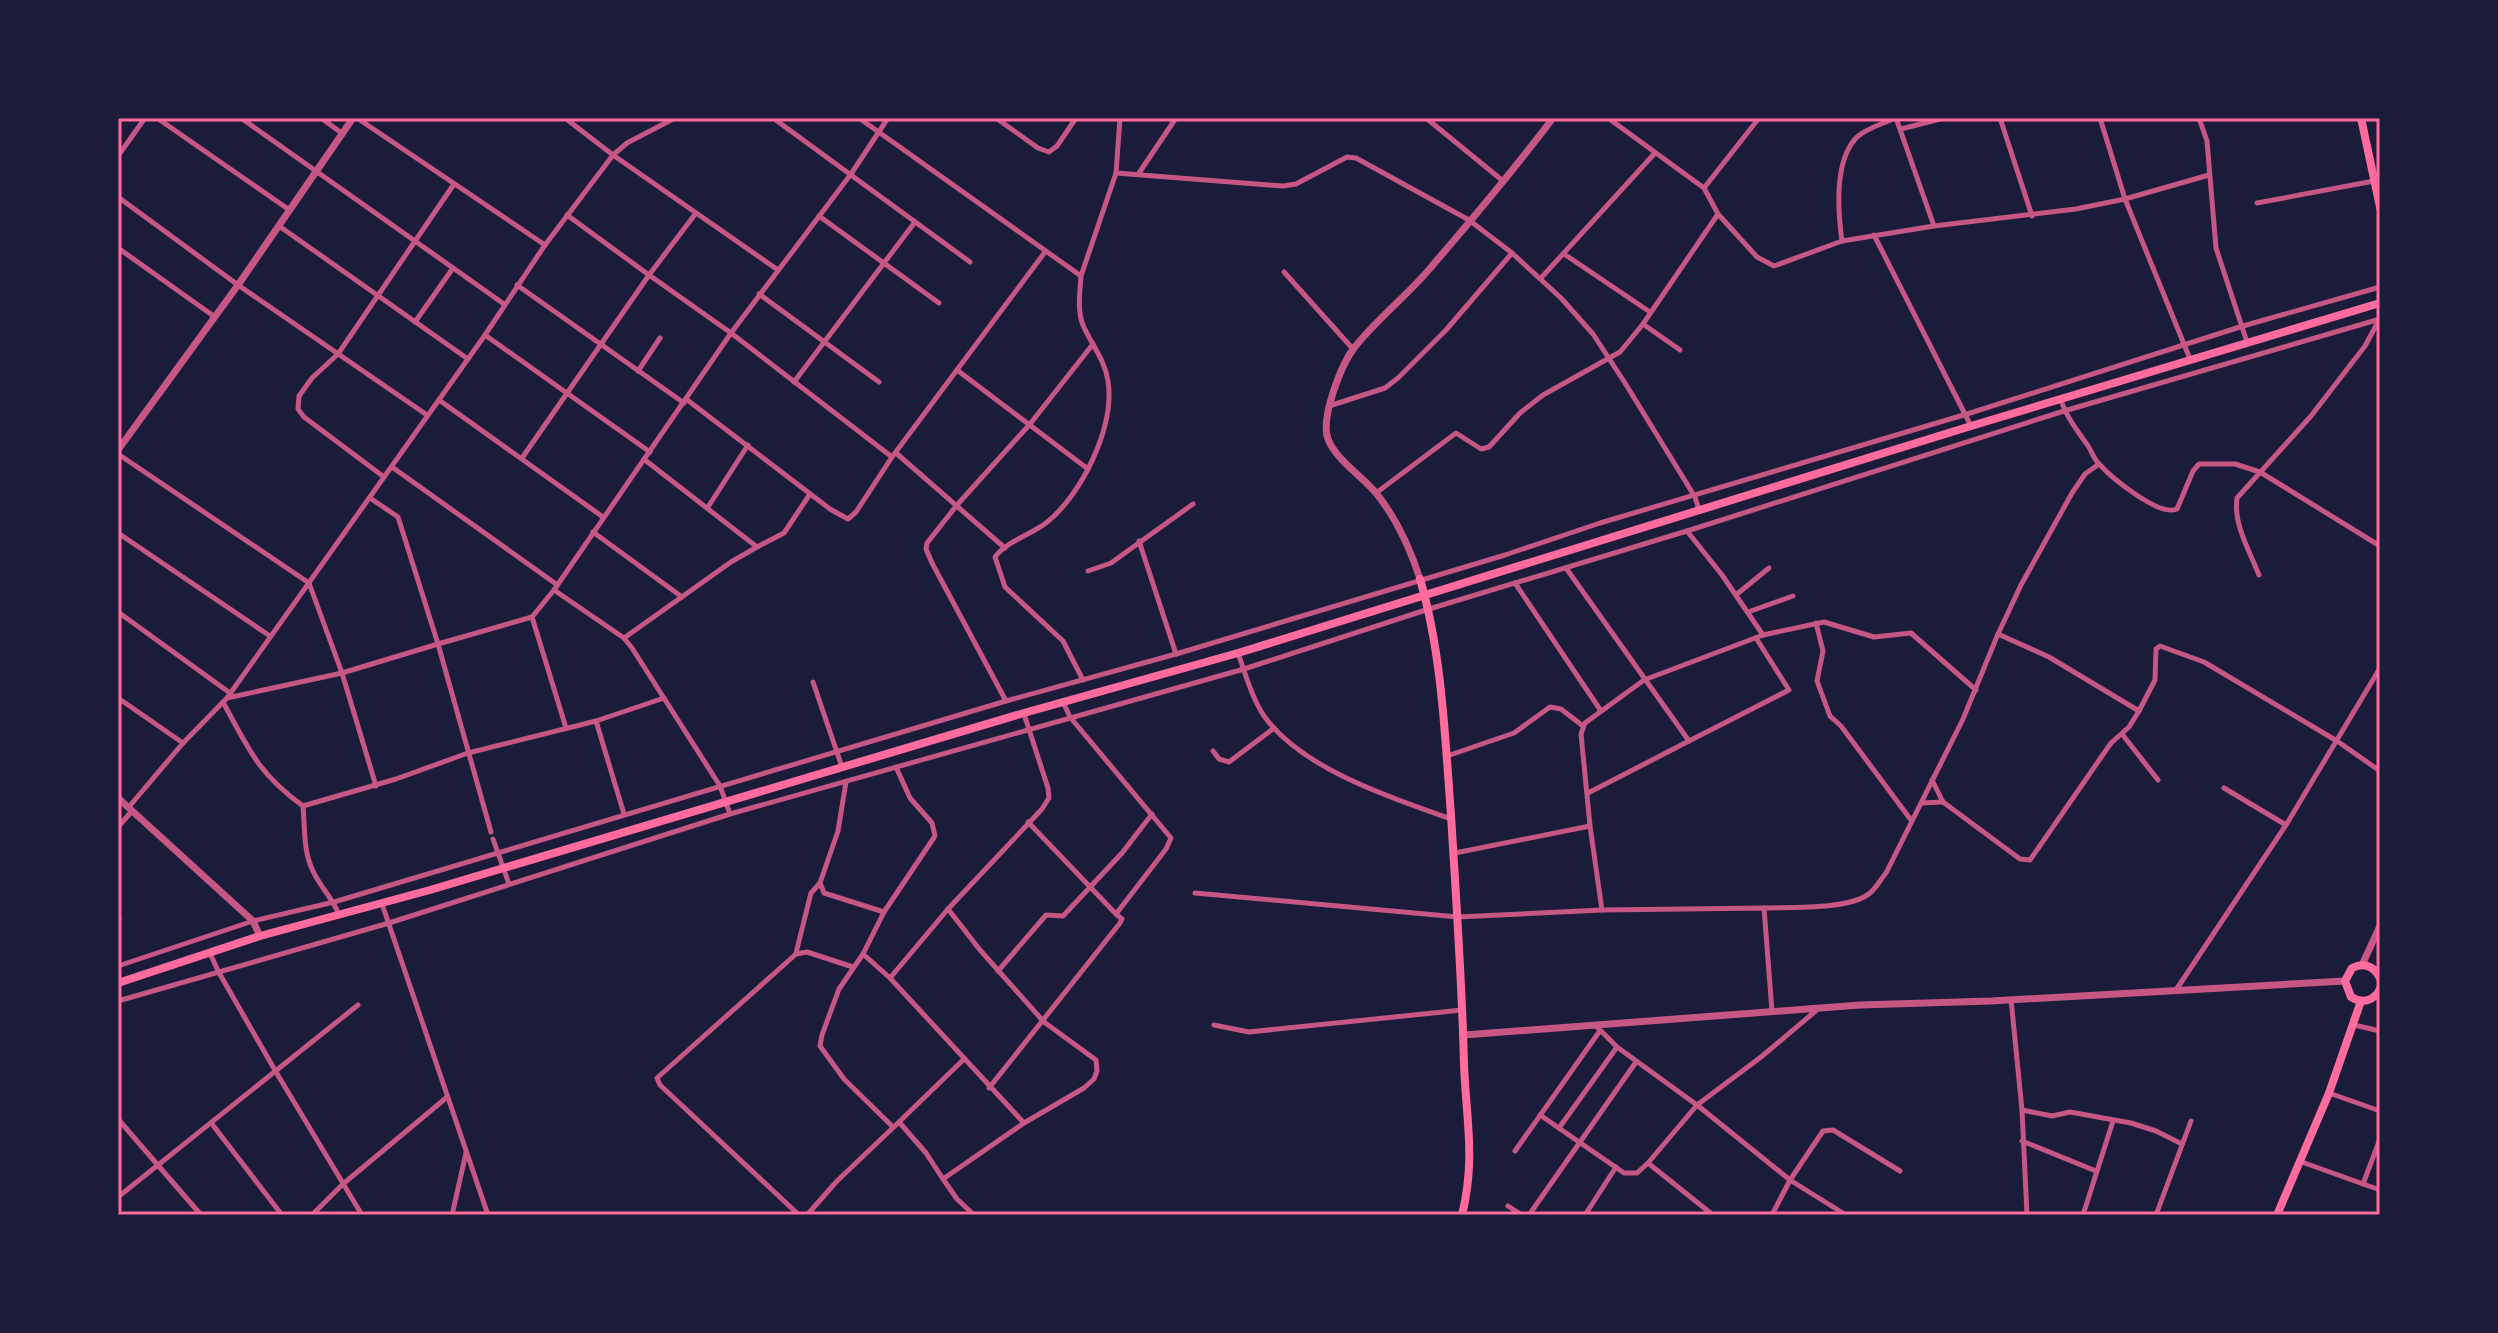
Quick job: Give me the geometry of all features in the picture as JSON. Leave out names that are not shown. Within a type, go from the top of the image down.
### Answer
[{"type":"main road","points":[[2361,118],[2380,207]]},
{"type":"main road","points":[[118,983],[260,936],[382,904],[1063,701],[1238,653],[2380,303]]},
{"type":"main road","points":[[1420,579],[1429,609],[1455,853],[1465,1090],[1471,1151],[1462,1215]]},
{"type":"main road","points":[[2380,978],[2373,968],[2362,965],[2352,968],[2345,981],[2351,997],[2361,1001],[2374,997],[2380,989]]},
{"type":"main road","points":[[2277,1215],[2329,1093],[2361,1001]]},
{"type":"street","points":[[118,156],[145,118]]},
{"type":"street","points":[[157,118],[288,209]]},
{"type":"street","points":[[241,118],[504,304]]},
{"type":"street","points":[[321,118],[343,134]]},
{"type":"street","points":[[376,786],[342,673],[309,583],[118,452],[355,118],[545,245]]},
{"type":"street","points":[[565,118],[778,270]]},
{"type":"street","points":[[656,118],[665,123]]},
{"type":"street","points":[[118,827],[183,743],[227,698],[485,335],[545,245],[613,155],[627,143],[675,118]]},
{"type":"street","points":[[773,118],[970,262]]},
{"type":"street","points":[[859,118],[1081,276]]},
{"type":"street","points":[[227,698],[342,673],[532,617],[645,460],[731,333],[851,174],[888,118]]},
{"type":"street","points":[[996,118],[1038,148],[1049,152],[1057,146],[1076,118]]},
{"type":"street","points":[[1083,680],[1063,641],[1005,587],[995,557],[1054,516],[1088,469],[1100,439],[1109,405],[1106,369],[1081,322],[1081,276],[1116,173],[1120,118]]},
{"type":"street","points":[[1139,173],[1176,118]]},
{"type":"street","points":[[1426,118],[1503,181]]},
{"type":"street","points":[[1420,579],[1408,544],[1376,493],[1328,442],[1324,422],[1328,406],[1353,349],[1425,274],[1553,118]]},
{"type":"street","points":[[1608,118],[1704,188],[1718,214],[1763,262],[1774,266],[1842,241],[1934,226],[2032,216],[2125,199],[2209,175]]},
{"type":"street","points":[[1704,188],[1759,118]]},
{"type":"street","points":[[1842,241],[1838,193],[1850,146],[1864,132],[1896,118],[1934,226]]},
{"type":"street","points":[[1901,129],[1944,118]]},
{"type":"street","points":[[2000,118],[2032,216]]},
{"type":"street","points":[[2100,118],[2125,199],[2190,360]]},
{"type":"street","points":[[2199,118],[2207,141],[2216,248],[2247,343]]},
{"type":"street","points":[[1541,278],[1655,153]]},
{"type":"street","points":[[1116,173],[1283,186],[1296,184],[1347,157],[1356,158],[1469,220],[1541,278],[1580,318],[1610,360],[1695,497],[1699,510]]},
{"type":"street","points":[[2257,203],[2374,181]]},
{"type":"street","points":[[384,477],[304,417],[298,409],[299,396],[312,378],[338,354],[454,184]]},
{"type":"street","points":[[118,197],[238,285],[427,415]]},
{"type":"street","points":[[522,458],[649,275],[696,213]]},
{"type":"street","points":[[1376,493],[1456,433],[1481,449],[1489,447],[1520,413],[1543,395],[1620,352],[1643,324],[1718,214]]},
{"type":"street","points":[[567,215],[894,455],[1005,548]]},
{"type":"street","points":[[819,216],[939,303]]},
{"type":"street","points":[[794,382],[915,222]]},
{"type":"street","points":[[277,225],[468,359]]},
{"type":"street","points":[[1874,235],[1971,426]]},
{"type":"street","points":[[118,248],[215,317]]},
{"type":"street","points":[[517,285],[748,445],[810,494],[848,519],[1045,252]]},
{"type":"street","points":[[1328,406],[1385,388],[1398,378],[1446,330],[1512,253]]},
{"type":"street","points":[[1564,254],[1650,312]]},
{"type":"street","points":[[415,322],[453,268]]},
{"type":"street","points":[[1284,272],[1353,349]]},
{"type":"street","points":[[118,966],[253,921],[334,902],[1006,701],[1176,654],[1967,414],[2243,326],[2380,287]]},
{"type":"street","points":[[759,294],[879,382]]},
{"type":"street","points":[[118,1001],[389,923],[730,814],[1244,669],[2064,411],[2380,319]]},
{"type":"street","points":[[2259,575],[2237,515],[2239,494],[2262,473],[2311,416],[2365,346],[2380,319]]},
{"type":"street","points":[[1643,324],[1680,350]]},
{"type":"street","points":[[485,335],[650,452]]},
{"type":"street","points":[[638,371],[660,338]]},
{"type":"street","points":[[1006,701],[926,549],[927,543],[1030,424],[1093,344]]},
{"type":"street","points":[[957,370],[1088,469]]},
{"type":"street","points":[[439,400],[603,517]]},
{"type":"street","points":[[2061,400],[2064,411],[2099,464],[2137,495],[2166,511],[2177,509],[2199,464],[2235,464],[2262,473],[2380,546]]},
{"type":"street","points":[[708,507],[748,445]]},
{"type":"street","points":[[645,460],[757,547]]},
{"type":"street","points":[[1195,893],[1458,917],[1602,910],[1764,908],[1858,900],[1870,893],[1886,873],[1976,690],[1998,634],[2072,493],[2085,474],[2099,464]]},
{"type":"street","points":[[392,467],[624,638],[720,786],[730,814]]},
{"type":"street","points":[[624,638],[757,547],[784,533],[810,494]]},
{"type":"street","points":[[370,498],[398,517],[438,644],[491,832]]},
{"type":"street","points":[[1088,571],[1111,563],[1193,504]]},
{"type":"street","points":[[1587,793],[1789,690],[1737,594],[1687,531]]},
{"type":"street","points":[[593,532],[682,597]]},
{"type":"street","points":[[118,533],[270,636]]},
{"type":"street","points":[[1139,541],[1176,654]]},
{"type":"street","points":[[1566,568],[1689,741]]},
{"type":"street","points":[[1737,594],[1769,568]]},
{"type":"street","points":[[1515,583],[1601,711]]},
{"type":"street","points":[[1748,612],[1793,596]]},
{"type":"street","points":[[118,612],[227,698],[261,769],[303,806],[307,858],[339,915]]},
{"type":"street","points":[[532,617],[566,728]]},
{"type":"street","points":[[1602,910],[1581,734],[1583,726],[1644,680],[1760,637],[1824,622],[1874,637],[1911,633],[1976,690]]},
{"type":"street","points":[[1816,623],[1823,651],[1817,681],[1830,716],[1841,726],[1911,820]]},
{"type":"street","points":[[1998,634],[2049,657],[2139,711]]},
{"type":"street","points":[[1932,780],[1943,802],[2020,859],[2030,860],[2111,743],[2139,711],[2155,680],[2156,649],[2160,646],[2204,662],[2240,682],[2380,771]]},
{"type":"street","points":[[1238,653],[1261,712],[1274,728],[1309,758],[1383,795],[1451,819]]},
{"type":"street","points":[[2176,990],[2286,825],[2380,668]]},
{"type":"street","points":[[813,682],[843,768]]},
{"type":"street","points":[[118,698],[183,743]]},
{"type":"street","points":[[303,806],[376,786],[468,753],[596,721],[664,698]]},
{"type":"street","points":[[1063,701],[1070,717],[1171,838],[1116,914]]},
{"type":"street","points":[[1447,756],[1514,733],[1550,707],[1561,709],[1583,726]]},
{"type":"street","points":[[890,978],[1049,798],[1024,713]]},
{"type":"street","points":[[596,721],[624,814]]},
{"type":"street","points":[[1213,751],[1219,759],[1229,762],[1274,728]]},
{"type":"street","points":[[2122,734],[2158,780]]},
{"type":"street","points":[[893,1127],[844,1079],[820,1046],[839,989],[863,954],[884,912],[935,836],[932,823],[910,798],[896,767]]},
{"type":"street","points":[[796,954],[811,893],[820,883],[838,831],[846,781]]},
{"type":"street","points":[[2224,788],[2286,825]]},
{"type":"street","points":[[118,798],[253,921],[260,936]]},
{"type":"street","points":[[1922,803],[1943,802]]},
{"type":"street","points":[[998,971],[1046,915],[1063,916],[1152,814]]},
{"type":"street","points":[[989,1088],[1044,1022],[1122,919],[1028,822]]},
{"type":"street","points":[[1455,853],[1590,826]]},
{"type":"street","points":[[493,839],[509,884]]},
{"type":"street","points":[[820,883],[824,893],[884,912]]},
{"type":"street","points":[[382,904],[488,1215]]},
{"type":"street","points":[[1764,908],[1772,1011]]},
{"type":"street","points":[[943,1179],[1024,1123],[1069,1099],[1094,1079],[1097,1071],[1096,1060],[1044,1022],[948,909]]},
{"type":"street","points":[[2362,965],[2380,926]]},
{"type":"street","points":[[799,1215],[657,1080],[796,954],[807,952],[853,967]]},
{"type":"street","points":[[210,953],[276,1072],[362,1215]]},
{"type":"street","points":[[863,954],[890,978],[1024,1123]]},
{"type":"street","points":[[1464,1035],[1598,1029],[1772,1011],[1922,1001],[2345,981]]},
{"type":"street","points":[[2011,999],[2022,1110],[2027,1215]]},
{"type":"street","points":[[118,1197],[358,1005]]},
{"type":"street","points":[[1540,1115],[1631,1175],[1643,1169],[1697,1105],[1819,1008]]},
{"type":"street","points":[[1214,1025],[1249,1032],[1463,1009]]},
{"type":"street","points":[[2354,1025],[2380,1031]]},
{"type":"street","points":[[1598,1029],[1636,1062],[1697,1105],[1790,1180],[1846,1215]]},
{"type":"street","points":[[1515,1151],[1598,1029]]},
{"type":"street","points":[[1559,1128],[1617,1047]]},
{"type":"street","points":[[807,1215],[837,1181],[963,1060]]},
{"type":"street","points":[[1529,1215],[1636,1062]]},
{"type":"street","points":[[2329,1093],[2380,1111]]},
{"type":"street","points":[[312,1215],[343,1184],[446,1098]]},
{"type":"street","points":[[2022,1110],[2052,1116],[2070,1112],[2113,1121],[2156,1131],[2182,1144]]},
{"type":"street","points":[[118,1119],[201,1215]]},
{"type":"street","points":[[2083,1215],[2113,1121]]},
{"type":"street","points":[[2156,1215],[2191,1121]]},
{"type":"street","points":[[899,1122],[926,1153],[957,1199],[974,1215]]},
{"type":"street","points":[[212,1124],[282,1215]]},
{"type":"street","points":[[1772,1215],[1790,1180],[1828,1128],[1900,1171]]},
{"type":"street","points":[[2363,1184],[2380,1139]]},
{"type":"street","points":[[2022,1141],[2096,1171]]},
{"type":"street","points":[[452,1215],[466,1152]]},
{"type":"street","points":[[2299,1161],[2380,1190]]},
{"type":"street","points":[[1648,1163],[1713,1215]]},
{"type":"street","points":[[1585,1215],[1616,1167]]},
{"type":"street","points":[[1508,1206],[1522,1215]]}]
